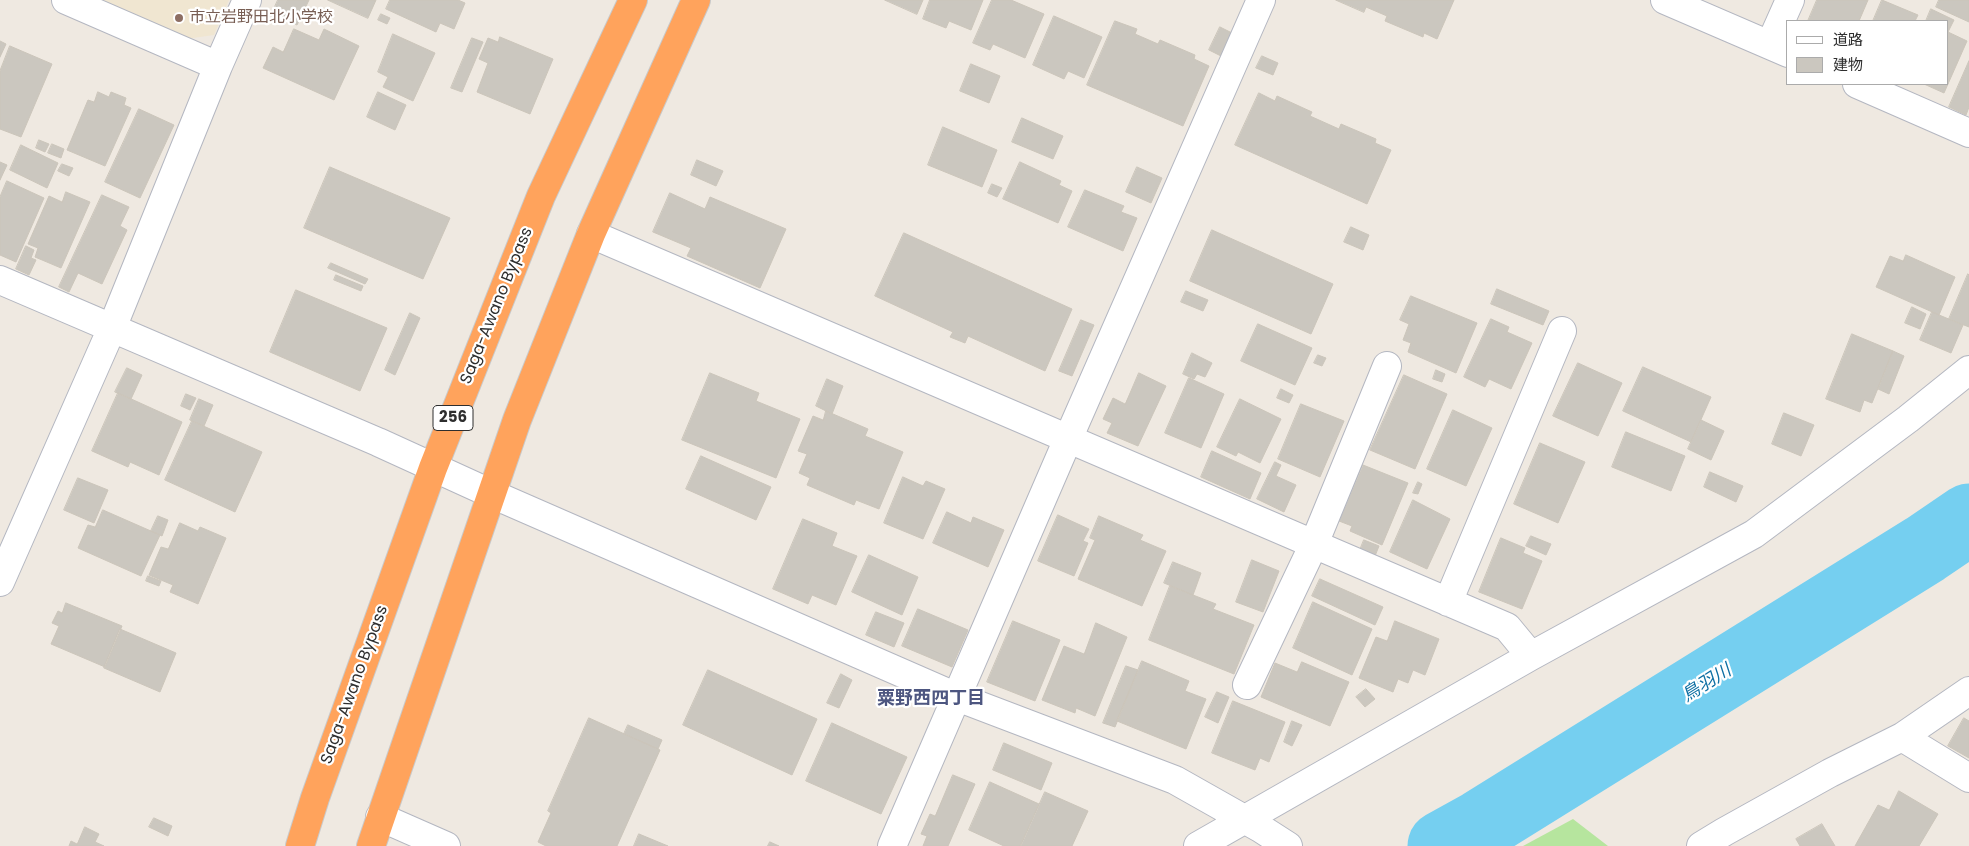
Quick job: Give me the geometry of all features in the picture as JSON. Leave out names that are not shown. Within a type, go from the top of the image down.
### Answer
[{"type":"highway","name":"Saga-Awano Bypass","points":[[300,846],[318,789],[433,468],[540,196],[633,0]]},
{"type":"highway","points":[[371,846],[517,420],[591,234],[696,0]]},
{"type":"street","points":[[66,0],[218,66]]},
{"type":"street","points":[[0,582],[112,328],[218,66],[248,0]]},
{"type":"street","points":[[892,846],[1261,0]]},
{"type":"street","points":[[1665,0],[1779,49],[1790,0]]},
{"type":"street","points":[[1859,85],[1969,134]]},
{"type":"street","points":[[591,234],[1507,627],[1531,656]]},
{"type":"street","points":[[0,280],[378,442],[492,494],[957,697],[1175,780],[1253,823],[1288,846]]},
{"type":"street","points":[[1448,602],[1562,331]]},
{"type":"street","points":[[1246,685],[1314,544],[1387,366]]},
{"type":"street","points":[[1198,846],[1253,823],[1531,656],[1754,534],[1908,419],[1969,370]]},
{"type":"street","points":[[1701,846],[1830,773],[1902,738],[1969,691]]},
{"type":"street","points":[[1902,738],[1969,778]]},
{"type":"street","points":[[380,817],[446,846]]},
{"type":"shaded area","name":"市立岩野田北小学校","points":[[96,0],[229,0],[214,35],[186,39]]},
{"type":"green space","points":[[1573,819],[1608,846],[1523,846]]},
{"type":"building","points":[[278,0],[309,0],[297,25],[272,13]]},
{"type":"building","points":[[328,0],[376,0],[368,18]]},
{"type":"building","points":[[390,0],[458,0],[465,3],[454,29],[440,23],[436,32],[386,9]]},
{"type":"building","points":[[885,0],[923,0],[917,14]]},
{"type":"building","points":[[930,0],[983,0],[971,30],[949,21],[946,28],[923,19]]},
{"type":"building","points":[[992,0],[1011,0],[1044,14],[1025,58],[993,44],[990,50],[973,43]]},
{"type":"building","points":[[1336,0],[1454,0],[1437,39],[1424,33],[1423,37],[1385,21],[1387,16],[1366,7],[1364,12]]},
{"type":"building","points":[[1817,0],[1868,0],[1859,20],[1808,20]]},
{"type":"building","points":[[1882,0],[1918,15],[1916,20],[1873,20]]},
{"type":"building","points":[[1939,0],[1969,0],[1969,22],[1936,7]]},
{"type":"building","points":[[1931,9],[1954,20],[1949,30],[1949,20],[1926,20]]},
{"type":"building","points":[[381,14],[390,18],[387,24],[378,20]]},
{"type":"building","points":[[1054,16],[1102,37],[1084,78],[1068,71],[1064,79],[1033,65]]},
{"type":"building","points":[[1115,21],[1137,29],[1135,34],[1158,44],[1160,40],[1195,55],[1194,59],[1209,66],[1183,126],[1087,85]]},
{"type":"building","points":[[1220,27],[1232,33],[1221,56],[1209,50]]},
{"type":"building","points":[[294,29],[319,40],[324,29],[359,46],[334,100],[263,68],[273,47],[283,52]]},
{"type":"building","points":[[1949,32],[1967,41],[1949,82]]},
{"type":"building","points":[[393,34],[435,53],[413,101],[383,87],[388,77],[378,72]]},
{"type":"building","points":[[500,37],[553,59],[530,114],[477,92],[488,63],[479,59],[488,38],[498,42]]},
{"type":"building","points":[[472,38],[483,42],[462,92],[451,88]]},
{"type":"building","points":[[0,41],[6,44],[0,57]]},
{"type":"building","points":[[10,46],[52,64],[21,137],[0,129],[0,71]]},
{"type":"building","points":[[1262,56],[1278,63],[1273,75],[1256,68]]},
{"type":"building","points":[[1969,61],[1969,107],[1966,115],[1949,107]]},
{"type":"building","points":[[971,64],[1000,76],[989,103],[960,91]]},
{"type":"building","points":[[1926,85],[1948,85],[1944,93]]},
{"type":"building","points":[[98,92],[109,97],[111,92],[126,98],[124,105],[131,108],[105,166],[67,150],[88,100],[94,102]]},
{"type":"building","points":[[378,92],[406,105],[395,130],[367,117]]},
{"type":"building","points":[[1259,93],[1275,101],[1277,96],[1312,112],[1310,116],[1339,129],[1341,124],[1376,139],[1375,143],[1391,150],[1367,204],[1235,145]]},
{"type":"building","points":[[139,109],[174,125],[140,198],[105,182]]},
{"type":"building","points":[[1022,118],[1063,136],[1053,159],[1012,142]]},
{"type":"building","points":[[943,127],[997,150],[982,187],[928,165]]},
{"type":"building","points":[[39,140],[49,144],[45,152],[36,148]]},
{"type":"building","points":[[52,144],[64,149],[61,158],[48,153]]},
{"type":"building","points":[[21,145],[58,163],[47,188],[10,170]]},
{"type":"building","points":[[697,160],[723,171],[716,186],[691,175]]},
{"type":"building","points":[[0,162],[7,165],[0,180]]},
{"type":"building","points":[[1020,162],[1061,181],[1059,185],[1072,191],[1058,223],[1003,199]]},
{"type":"building","points":[[62,164],[73,168],[69,176],[58,171]]},
{"type":"building","points":[[330,167],[450,218],[423,279],[304,228]]},
{"type":"building","points":[[1137,167],[1162,178],[1151,203],[1126,192]]},
{"type":"building","points":[[7,181],[44,198],[16,262],[0,255],[0,197]]},
{"type":"building","points":[[992,184],[1002,188],[997,197],[988,193]]},
{"type":"building","points":[[1085,190],[1124,206],[1121,212],[1137,218],[1123,251],[1068,227]]},
{"type":"building","points":[[66,192],[90,202],[61,268],[35,257],[38,248],[28,244],[49,196],[62,202]]},
{"type":"building","points":[[670,193],[705,209],[710,197],[786,229],[760,288],[687,256],[691,248],[653,232]]},
{"type":"building","points":[[102,195],[129,207],[120,226],[127,230],[102,284],[78,273],[69,292],[59,287]]},
{"type":"building","points":[[1351,227],[1369,235],[1363,250],[1344,242]]},
{"type":"building","points":[[1212,230],[1333,284],[1311,334],[1190,281]]},
{"type":"building","points":[[904,233],[1072,309],[1045,371],[968,336],[965,343],[950,337],[953,332],[875,296]]},
{"type":"building","points":[[26,246],[34,250],[31,258],[36,260],[29,275],[16,269]]},
{"type":"building","points":[[1906,255],[1955,277],[1939,315],[1876,287],[1890,256],[1903,261]]},
{"type":"building","points":[[331,263],[368,279],[365,284],[328,268]]},
{"type":"building","points":[[336,275],[363,286],[361,291],[334,280]]},
{"type":"building","points":[[1969,275],[1969,327],[1949,319]]},
{"type":"building","points":[[1497,289],[1549,311],[1543,325],[1491,304]]},
{"type":"building","points":[[296,290],[387,328],[360,391],[270,352]]},
{"type":"building","points":[[1186,291],[1208,300],[1203,311],[1181,302]]},
{"type":"building","points":[[1411,296],[1477,323],[1456,373],[1408,352],[1411,343],[1403,340],[1409,324],[1400,320]]},
{"type":"building","points":[[1912,307],[1926,314],[1920,329],[1905,323]]},
{"type":"building","points":[[1932,312],[1963,325],[1951,353],[1920,340]]},
{"type":"building","points":[[410,313],[420,318],[395,375],[385,370]]},
{"type":"building","points":[[1491,319],[1509,327],[1507,332],[1532,343],[1511,389],[1489,379],[1485,387],[1464,377]]},
{"type":"building","points":[[1081,320],[1094,325],[1072,376],[1059,371]]},
{"type":"building","points":[[1258,324],[1312,348],[1295,385],[1241,361]]},
{"type":"building","points":[[1852,334],[1893,351],[1872,403],[1864,400],[1860,412],[1826,399]]},
{"type":"building","points":[[1893,351],[1904,356],[1889,394],[1878,389]]},
{"type":"building","points":[[1192,353],[1212,363],[1205,377],[1197,374],[1194,379],[1183,374]]},
{"type":"building","points":[[1318,355],[1326,358],[1322,366],[1314,363]]},
{"type":"building","points":[[1578,363],[1622,383],[1598,436],[1553,416]]},
{"type":"building","points":[[1643,367],[1711,397],[1691,442],[1623,411]]},
{"type":"building","points":[[127,368],[142,375],[131,399],[115,392]]},
{"type":"building","points":[[1436,370],[1445,374],[1442,382],[1433,379]]},
{"type":"building","points":[[710,373],[759,393],[756,401],[800,419],[776,478],[682,440]]},
{"type":"building","points":[[1139,373],[1166,386],[1138,446],[1107,433],[1112,423],[1103,419],[1113,398],[1125,404]]},
{"type":"building","points":[[1404,375],[1447,394],[1415,469],[1370,450]]},
{"type":"building","points":[[1189,378],[1224,394],[1201,448],[1165,433]]},
{"type":"building","points":[[827,379],[843,386],[832,414],[816,406]]},
{"type":"building","points":[[1281,389],[1293,395],[1289,403],[1277,398]]},
{"type":"building","points":[[118,393],[182,422],[159,475],[130,462],[128,467],[92,451]]},
{"type":"building","points":[[186,394],[196,398],[190,410],[181,406]]},
{"type":"building","points":[[199,399],[213,405],[204,426],[190,420]]},
{"type":"building","points":[[1240,399],[1281,419],[1260,463],[1238,452],[1236,456],[1217,447]]},
{"type":"building","points":[[1301,404],[1344,421],[1320,477],[1278,459]]},
{"type":"building","points":[[1453,410],[1492,428],[1466,486],[1427,469]]},
{"type":"building","points":[[826,411],[868,429],[865,436],[903,452],[879,509],[856,500],[854,505],[807,485],[810,478],[799,473],[807,454],[798,451],[813,416],[823,420]]},
{"type":"building","points":[[1784,413],[1814,425],[1801,456],[1772,444]]},
{"type":"building","points":[[1701,420],[1724,431],[1711,460],[1688,449]]},
{"type":"building","points":[[192,421],[262,452],[235,512],[165,480]]},
{"type":"building","points":[[1626,432],[1685,456],[1671,491],[1612,467]]},
{"type":"building","points":[[1540,443],[1585,462],[1558,523],[1514,504]]},
{"type":"building","points":[[1212,451],[1261,473],[1250,499],[1201,477]]},
{"type":"building","points":[[701,456],[771,487],[756,520],[686,489]]},
{"type":"building","points":[[1275,462],[1281,465],[1276,476],[1296,485],[1284,512],[1257,499]]},
{"type":"building","points":[[1363,465],[1408,483],[1382,545],[1350,531],[1352,526],[1339,521]]},
{"type":"building","points":[[1710,472],[1743,486],[1736,502],[1704,487]]},
{"type":"building","points":[[903,477],[923,486],[926,481],[945,489],[923,539],[884,523]]},
{"type":"building","points":[[78,478],[108,490],[94,523],[64,510]]},
{"type":"building","points":[[1418,482],[1422,484],[1418,494],[1413,493]]},
{"type":"building","points":[[1413,500],[1450,519],[1427,569],[1390,552]]},
{"type":"building","points":[[103,510],[160,535],[141,576],[78,548],[88,525],[95,527]]},
{"type":"building","points":[[947,512],[971,523],[973,517],[1004,530],[988,567],[933,543]]},
{"type":"building","points":[[1058,515],[1089,529],[1083,541],[1088,543],[1074,576],[1038,561]]},
{"type":"building","points":[[158,516],[168,520],[162,536],[151,531]]},
{"type":"building","points":[[1099,516],[1143,535],[1140,540],[1166,551],[1142,606],[1078,579],[1095,540],[1090,538]]},
{"type":"building","points":[[803,519],[837,533],[832,546],[857,556],[836,605],[812,595],[808,604],[773,589]]},
{"type":"building","points":[[180,523],[198,531],[200,527],[226,538],[198,604],[170,592],[173,585],[149,575],[161,547],[168,549]]},
{"type":"building","points":[[1531,536],[1551,544],[1546,555],[1526,546]]},
{"type":"building","points":[[1501,538],[1525,548],[1523,553],[1542,561],[1522,609],[1479,592]]},
{"type":"building","points":[[1364,540],[1379,546],[1375,556],[1360,550]]},
{"type":"building","points":[[869,555],[918,577],[902,615],[852,592]]},
{"type":"building","points":[[1252,560],[1279,571],[1263,612],[1236,602]]},
{"type":"building","points":[[1173,562],[1201,573],[1193,595],[1164,583]]},
{"type":"building","points":[[148,576],[161,581],[159,586],[146,581]]},
{"type":"building","points":[[1320,579],[1383,607],[1375,625],[1312,596]]},
{"type":"building","points":[[1170,586],[1216,604],[1213,609],[1254,625],[1234,674],[1149,640]]},
{"type":"building","points":[[1313,602],[1372,629],[1352,675],[1293,648]]},
{"type":"building","points":[[66,603],[122,626],[105,667],[51,644],[59,626],[52,623],[58,611],[62,613]]},
{"type":"building","points":[[918,609],[968,630],[952,667],[902,646]]},
{"type":"building","points":[[876,612],[904,623],[894,647],[866,635]]},
{"type":"building","points":[[1013,621],[1060,640],[1035,701],[987,682]]},
{"type":"building","points":[[1395,621],[1439,639],[1425,675],[1413,670],[1408,683],[1398,679],[1393,692],[1359,678],[1376,637],[1387,641]]},
{"type":"building","points":[[1096,623],[1127,637],[1095,716],[1076,708],[1075,713],[1042,700],[1064,646],[1084,654]]},
{"type":"building","points":[[120,629],[176,653],[160,692],[104,668]]},
{"type":"building","points":[[1142,661],[1189,681],[1185,691],[1206,699],[1186,749],[1117,721]]},
{"type":"building","points":[[1302,662],[1349,682],[1330,726],[1261,697],[1275,663],[1297,672]]},
{"type":"building","points":[[1126,666],[1138,670],[1115,727],[1103,723]]},
{"type":"building","points":[[708,670],[817,719],[792,775],[683,725]]},
{"type":"building","points":[[841,674],[852,680],[839,708],[827,703]]},
{"type":"building","points":[[1366,689],[1375,699],[1365,707],[1356,697]]},
{"type":"building","points":[[1217,692],[1229,697],[1218,723],[1205,717]]},
{"type":"building","points":[[1233,701],[1285,722],[1269,762],[1260,758],[1255,770],[1212,753]]},
{"type":"building","points":[[589,718],[660,750],[617,846],[546,846],[538,842],[551,813],[548,811]]},
{"type":"building","points":[[1964,718],[1969,721],[1969,758],[1948,746]]},
{"type":"building","points":[[1292,721],[1302,725],[1292,746],[1284,742]]},
{"type":"building","points":[[832,723],[907,757],[881,814],[806,781]]},
{"type":"building","points":[[628,725],[662,740],[658,749],[624,734]]},
{"type":"building","points":[[1004,743],[1052,763],[1041,790],[993,770]]},
{"type":"building","points":[[953,775],[975,784],[948,846],[923,846],[927,836],[921,834],[930,814],[935,816]]},
{"type":"building","points":[[990,782],[1039,804],[1020,846],[1004,846],[969,830]]},
{"type":"building","points":[[1899,791],[1938,814],[1919,846],[1855,846],[1878,805],[1889,810]]},
{"type":"building","points":[[1045,792],[1088,811],[1072,846],[1021,846]]},
{"type":"building","points":[[154,818],[172,826],[168,836],[149,827]]},
{"type":"building","points":[[1822,824],[1835,846],[1800,846],[1796,839]]},
{"type":"building","points":[[85,827],[99,834],[95,842],[104,846],[69,846],[71,841],[77,844]]},
{"type":"building","points":[[639,834],[668,846],[634,846]]},
{"type":"building","points":[[770,842],[779,846],[768,846]]},
{"type":"waterway","name":"鳥羽川","points":[[1443,846],[1481,825],[1925,549],[1969,519]]},
{"type":"place","name":"市立岩野田北小学校","points":[[179,18]]},
{"type":"district","name":"粟野西四丁目","points":[[931,699]]}]
